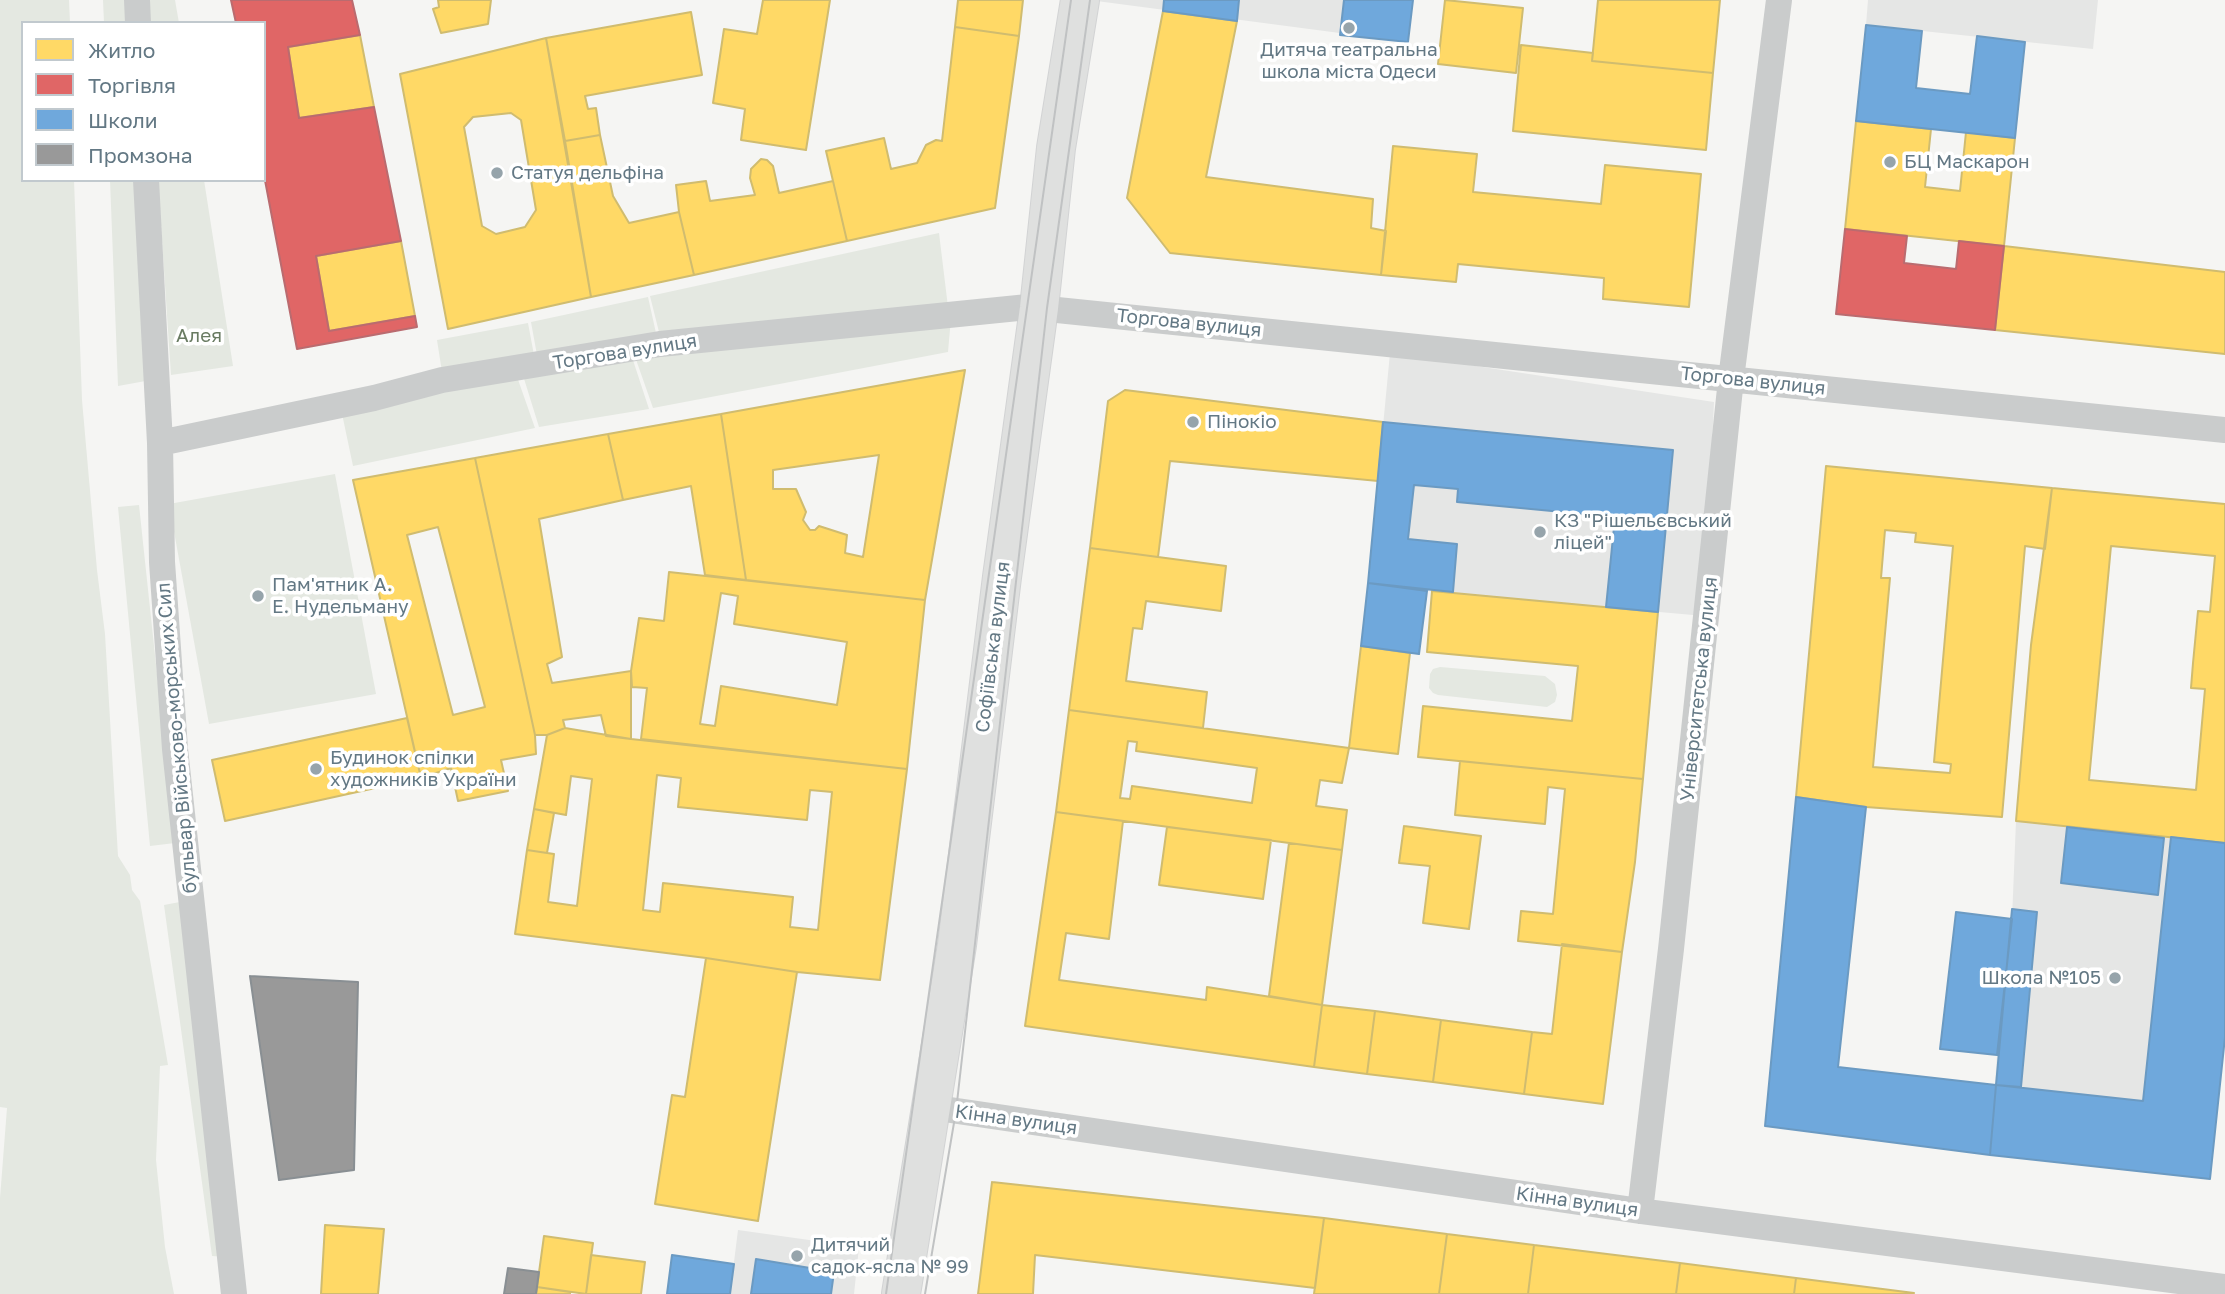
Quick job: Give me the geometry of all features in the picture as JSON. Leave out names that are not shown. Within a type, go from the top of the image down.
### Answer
[{"type":"main road","name":"Софіївська вулиця","points":[[901,1294],[957,945],[1033,307],[1080,0]]},
{"type":"street","points":[[137,0],[138,21]]},
{"type":"street","name":"Університетська вулиця","points":[[1640,1212],[1698,702],[1731,379],[1780,0]]},
{"type":"street","name":"бульвар Військово-морських Сил","points":[[146,182],[160,443],[162,562],[174,749],[234,1294]]},
{"type":"street","name":"Торгова вулиця","points":[[160,443],[374,398],[442,380],[660,344],[1033,307],[2225,430]]},
{"type":"street","name":"Кінна вулиця","points":[[930,1107],[1640,1212],[2225,1287]]},
{"type":"shaded area","name":"Дитяча театральна школа міста Одеси","points":[[1089,0],[1413,0],[1408,42]]},
{"type":"shaded area","points":[[1868,0],[2098,0],[2093,49],[1866,25]]},
{"type":"shaded area","name":"КЗ \"Рішельєвський ліцей\"","points":[[1390,353],[1714,402],[1704,616],[1427,591],[1368,583]]},
{"type":"shaded area","name":"Школа №105","points":[[2016,821],[2225,843],[2225,1037],[2210,1179],[1990,1155],[1997,1055],[2012,919]]},
{"type":"shaded area","name":"Дитячий садок-ясла № 99","points":[[738,1230],[859,1247],[854,1294],[730,1294]]},
{"type":"green space","points":[[0,0],[69,0],[70,21],[21,21],[21,182],[74,182],[82,400],[105,634],[118,856],[130,875],[132,890],[140,901],[168,1065],[160,1066],[156,1160],[165,1247],[174,1294],[0,1294],[0,1198],[7,1108],[0,1107]]},
{"type":"green space","points":[[103,0],[128,0],[130,21],[104,21]]},
{"type":"green space","points":[[146,0],[175,0],[179,21],[148,21]]},
{"type":"green space","name":"Алея","points":[[110,182],[139,182],[151,380],[118,386]]},
{"type":"green space","name":"Алея","points":[[158,182],[204,182],[233,366],[171,375]]},
{"type":"green space","points":[[939,233],[948,307],[660,336],[650,296]]},
{"type":"green space","points":[[648,297],[656,333],[537,355],[531,322]]},
{"type":"green space","points":[[951,318],[948,352],[653,408],[633,351]]},
{"type":"green space","points":[[528,323],[534,355],[442,372],[437,340]]},
{"type":"green space","points":[[630,351],[649,409],[539,427],[521,369]]},
{"type":"green space","points":[[515,371],[535,428],[353,466],[341,409]]},
{"type":"green space","points":[[335,474],[376,694],[209,724],[169,504]]},
{"type":"green space","points":[[139,505],[175,843],[150,846],[118,507]]},
{"type":"green space","points":[[1440,667],[1545,676],[1555,684],[1557,695],[1555,702],[1547,707],[1438,695],[1429,688],[1430,674],[1433,669]]},
{"type":"green space","points":[[185,901],[227,1257],[212,1256],[164,905]]},
{"type":"building: Житло","points":[[438,0],[491,0],[488,24],[441,33],[433,9],[439,7]]},
{"type":"building: Житло","points":[[763,0],[830,0],[806,150],[741,140],[745,109],[713,103],[724,29],[757,34]]},
{"type":"building: Житло","points":[[958,0],[1023,0],[1019,36],[955,27]]},
{"type":"building: Житло","points":[[1445,0],[1523,8],[1516,73],[1438,64]]},
{"type":"building: Житло","points":[[1598,0],[1720,0],[1713,73],[1592,61]]},
{"type":"building: Житло","points":[[1163,11],[1237,21],[1206,177],[1373,199],[1371,228],[1386,231],[1381,275],[1170,253],[1127,198]]},
{"type":"building: Житло","points":[[691,12],[702,75],[585,96],[588,109],[596,108],[600,135],[565,141],[546,38]]},
{"type":"building: Житло","points":[[955,27],[1019,36],[995,208],[847,241],[826,151],[884,138],[891,169],[917,163],[926,145],[936,140],[942,141]]},
{"type":"building: Житло","points":[[360,35],[374,107],[299,118],[288,47]]},
{"type":"building: Житло","points":[[546,38],[591,297],[448,329],[400,74]],"holes":[[[511,113],[521,120],[536,210],[525,227],[496,234],[482,226],[464,127],[473,117]]]},
{"type":"building: Житло","points":[[1521,45],[1593,53],[1592,61],[1713,73],[1706,150],[1513,131]]},
{"type":"building: Житло","name":"БЦ Маскарон","points":[[1856,121],[1931,129],[1925,187],[1960,191],[1966,132],[2015,138],[2004,246],[1845,229]]},
{"type":"building: Житло","points":[[600,135],[613,196],[629,223],[679,212],[694,275],[591,297],[565,141]]},
{"type":"building: Житло","points":[[1393,146],[1477,154],[1473,192],[1601,204],[1605,165],[1701,174],[1689,307],[1603,299],[1604,278],[1458,264],[1456,282],[1381,275]]},
{"type":"building: Житло","points":[[761,159],[767,160],[773,166],[779,193],[833,181],[847,241],[694,275],[679,212],[676,185],[706,181],[710,201],[755,195],[750,178],[751,169]]},
{"type":"building: Житло","points":[[401,241],[415,316],[329,331],[316,256]]},
{"type":"building: Житло","points":[[2004,246],[2225,272],[2225,354],[1995,330]]},
{"type":"building: Житло","points":[[965,370],[925,600],[746,580],[721,414]],"holes":[[[879,455],[863,557],[845,553],[847,535],[819,526],[810,530],[803,520],[806,512],[796,489],[773,489],[773,470]]]},
{"type":"building: Житло","points":[[1125,390],[1383,422],[1378,481],[1170,461],[1158,557],[1090,548],[1108,401]]},
{"type":"building: Житло","points":[[721,414],[746,580],[705,575],[691,486],[623,500],[608,434]]},
{"type":"building: Житло","points":[[608,434],[623,500],[539,519],[562,657],[547,664],[552,683],[631,671],[631,739],[606,736],[601,715],[563,720],[565,728],[547,735],[535,735],[475,458]]},
{"type":"building: Житло","points":[[475,458],[535,735],[536,754],[501,760],[508,791],[458,801],[451,768],[421,778],[353,480]],"holes":[[[438,527],[485,707],[453,715],[407,535]]]},
{"type":"building: Житло","points":[[1826,466],[2052,488],[2045,549],[2025,546],[2002,817],[1866,807],[1796,797]],"holes":[[[1885,530],[1916,533],[1915,542],[1953,546],[1934,762],[1951,764],[1950,773],[1873,767],[1890,578],[1881,578]]]},
{"type":"building: Житло","points":[[2052,488],[2225,504],[2225,843],[2016,821],[2031,645]],"holes":[[[2111,546],[2215,556],[2210,612],[2198,611],[2193,663],[2191,688],[2205,689],[2196,790],[2089,780]]]},
{"type":"building: Житло","points":[[1090,548],[1226,566],[1221,611],[1146,601],[1142,629],[1133,628],[1126,681],[1207,692],[1203,728],[1069,710]]},
{"type":"building: Житло","points":[[669,572],[925,600],[907,769],[641,739],[647,688],[632,687],[631,671],[639,618],[664,621]],"holes":[[[721,593],[738,596],[734,624],[847,642],[837,705],[721,686],[715,726],[700,724]]]},
{"type":"building: Житло","points":[[1432,591],[1658,612],[1643,779],[1418,757],[1423,706],[1572,721],[1578,666],[1427,652]]},
{"type":"building: Житло","points":[[1361,646],[1410,653],[1398,754],[1349,748]]},
{"type":"building: Житло","points":[[1069,710],[1349,748],[1342,783],[1320,780],[1316,806],[1347,810],[1342,850],[1056,812]],"holes":[[[1128,741],[1137,742],[1136,751],[1257,768],[1252,803],[1132,786],[1130,799],[1120,798]]]},
{"type":"building: Житло","name":"Будинок спілки художників України","points":[[407,718],[421,778],[225,821],[212,760]]},
{"type":"building: Житло","points":[[565,728],[631,739],[907,769],[880,980],[797,972],[515,934],[527,850],[554,854],[548,902],[577,906],[592,779],[571,776],[566,815],[534,809],[547,735]],"holes":[[[657,775],[681,778],[678,807],[807,820],[810,790],[832,792],[818,930],[790,927],[793,897],[663,883],[660,912],[643,910]]]},
{"type":"building: Житло","points":[[1460,761],[1643,779],[1622,952],[1518,941],[1521,911],[1553,914],[1565,789],[1548,787],[1545,824],[1455,815]]},
{"type":"building: Житло","points":[[534,809],[554,813],[547,853],[527,850]]},
{"type":"building: Житло","points":[[1056,812],[1123,821],[1109,939],[1066,933],[1059,980],[1206,1000],[1207,987],[1322,1005],[1314,1067],[1025,1026]]},
{"type":"building: Житло","points":[[1404,826],[1481,836],[1469,929],[1423,923],[1430,866],[1399,863]]},
{"type":"building: Житло","points":[[1167,827],[1271,840],[1263,899],[1159,885]]},
{"type":"building: Житло","points":[[1289,843],[1342,850],[1322,1005],[1269,996]]},
{"type":"building: Житло","points":[[1562,944],[1622,952],[1603,1104],[1524,1094],[1532,1032],[1552,1034]]},
{"type":"building: Житло","points":[[706,958],[797,972],[758,1221],[655,1204],[672,1095],[685,1097]]},
{"type":"building: Житло","points":[[1322,1005],[1375,1011],[1367,1074],[1314,1067]]},
{"type":"building: Житло","points":[[1375,1011],[1441,1020],[1433,1082],[1367,1074]]},
{"type":"building: Житло","points":[[1441,1020],[1532,1032],[1524,1094],[1433,1082]]},
{"type":"building: Житло","points":[[992,1182],[1324,1218],[1315,1288],[1035,1255],[1033,1294],[978,1294]]},
{"type":"building: Житло","points":[[1324,1218],[1447,1234],[1439,1294],[1314,1294]]},
{"type":"building: Житло","points":[[325,1225],[384,1229],[378,1294],[321,1294]]},
{"type":"building: Житло","points":[[1447,1234],[1534,1245],[1528,1294],[1439,1294]]},
{"type":"building: Житло","points":[[544,1236],[593,1243],[586,1294],[537,1287]]},
{"type":"building: Житло","points":[[1534,1245],[1680,1263],[1676,1294],[1528,1294]]},
{"type":"building: Житло","points":[[591,1255],[645,1262],[641,1294],[586,1294]]},
{"type":"building: Житло","points":[[1680,1263],[1796,1278],[1794,1294],[1676,1294]]},
{"type":"building: Житло","points":[[1796,1278],[1914,1293],[1794,1294]]},
{"type":"building: Житло","points":[[537,1287],[570,1292],[570,1294],[536,1294]]},
{"type":"building: Торгівля","points":[[231,0],[352,0],[360,35],[288,47],[299,118],[374,107],[401,241],[316,256],[329,331],[415,316],[417,327],[297,349],[265,182],[266,21],[236,21]]},
{"type":"building: Торгівля","points":[[1845,229],[1907,236],[1904,263],[1956,269],[1959,241],[2004,246],[1995,330],[1836,314]]},
{"type":"building: Школи","points":[[1164,0],[1239,0],[1237,21],[1163,11]]},
{"type":"building: Школи","points":[[1344,0],[1413,0],[1408,42],[1340,35]]},
{"type":"building: Школи","points":[[1866,25],[1922,31],[1916,88],[1970,94],[1977,36],[2025,42],[2015,138],[1856,121]]},
{"type":"building: Школи","points":[[1383,422],[1673,450],[1658,612],[1606,607],[1615,517],[1457,502],[1458,489],[1414,485],[1408,539],[1457,544],[1453,592],[1368,583]]},
{"type":"building: Школи","points":[[1368,583],[1427,591],[1419,654],[1361,646]]},
{"type":"building: Школи","points":[[1796,797],[1866,807],[1838,1067],[1996,1085],[1990,1155],[1765,1126]]},
{"type":"building: Школи","points":[[2067,827],[2164,838],[2158,895],[2061,883]]},
{"type":"building: Школи","points":[[2171,837],[2225,843],[2225,1037],[2210,1179],[1990,1155],[1996,1085],[2143,1101]]},
{"type":"building: Школи","points":[[2012,909],[2037,912],[2021,1087],[1996,1085]]},
{"type":"building: Школи","points":[[1956,912],[2012,919],[1997,1055],[1940,1049]]},
{"type":"building: Школи","points":[[672,1255],[734,1264],[730,1294],[667,1294]]},
{"type":"building: Школи","points":[[756,1259],[834,1272],[831,1294],[751,1294]]},
{"type":"building: Промзона","points":[[250,976],[358,982],[354,1170],[279,1180]]},
{"type":"building: Промзона","points":[[508,1268],[539,1272],[536,1294],[504,1294]]},
{"type":"tram line","points":[[886,1294],[1071,0]]},
{"type":"tram line","points":[[925,1294],[956,1111],[1047,308],[1090,0]]},
{"type":"place","name":"Дитяча театральна школа міста Одеси","points":[[1349,28]]},
{"type":"place","name":"БЦ Маскарон","points":[[1890,162]]},
{"type":"place","name":"Статуя дельфіна","points":[[497,173]]},
{"type":"place","name":"Пінокіо","points":[[1193,422]]},
{"type":"place","name":"КЗ \"Рішельєвський ліцей\"","points":[[1540,532]]},
{"type":"place","name":"Пам'ятник А. Е. Нудельману","points":[[258,596]]},
{"type":"place","name":"Будинок спілки художників України","points":[[316,769]]},
{"type":"place","name":"Школа №105","points":[[2115,978]]},
{"type":"place","name":"Дитячий садок-ясла № 99","points":[[797,1256]]}]
